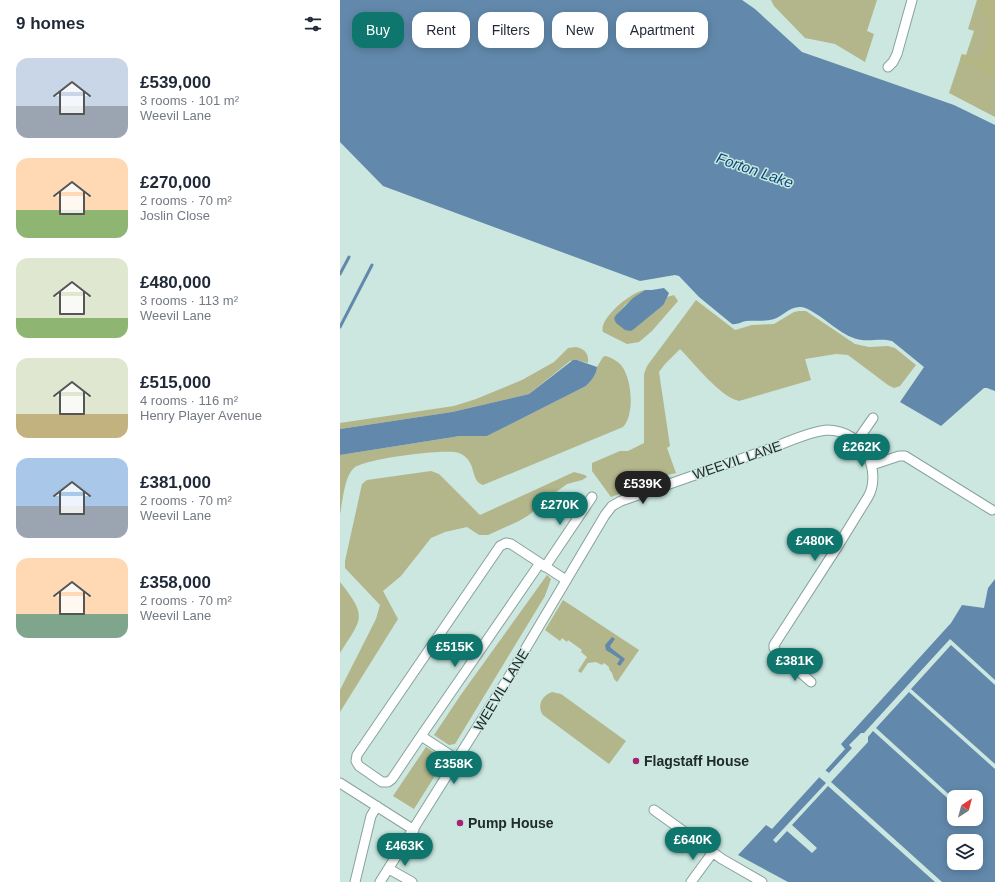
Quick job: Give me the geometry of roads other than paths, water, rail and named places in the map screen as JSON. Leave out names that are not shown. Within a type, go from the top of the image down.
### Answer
[{"type":"street","points":[[888,67],[893,62],[897,54],[912,0]]},
{"type":"street","points":[[857,441],[873,418]]},
{"type":"street","name":"WEEVIL LANE","points":[[380,882],[458,760],[611,507],[615,504],[722,465],[822,431],[829,430],[840,432],[857,441],[867,453],[872,465],[873,479],[870,494],[840,544],[774,646],[774,649],[811,682]]},
{"type":"street","points":[[872,465],[900,456],[905,456],[992,510]]},
{"type":"street","points":[[566,580],[542,565],[511,544],[506,543],[500,546],[357,755],[356,761],[359,766],[382,782],[388,782],[392,779],[542,565],[592,498]]},
{"type":"street","points":[[421,736],[458,760]]},
{"type":"street","points":[[340,783],[414,830]]},
{"type":"street","points":[[356,882],[371,816],[377,806]]},
{"type":"street","points":[[654,810],[712,852],[762,882]]},
{"type":"street","points":[[691,882],[712,852]]},
{"type":"street","points":[[388,869],[412,882]]},
{"type":"water","name":"Forton Lake","points":[[340,0],[742,0],[755,9],[802,52],[954,105],[995,125],[995,391],[984,388],[941,426],[900,402],[924,367],[892,341],[862,340],[851,337],[813,312],[801,307],[793,308],[771,320],[746,321],[732,324],[699,297],[679,276],[675,275],[640,281],[383,186],[340,142]]},
{"type":"water","points":[[664,288],[669,293],[664,304],[634,329],[631,331],[625,330],[616,323],[614,318],[616,315],[633,298],[645,290]]},
{"type":"water","points":[[573,360],[597,367],[595,375],[586,386],[487,436],[460,436],[340,455],[340,429],[452,412],[529,394]]},
{"type":"water","points":[[995,579],[995,882],[788,882],[738,855],[766,825],[772,829],[845,749],[841,744],[951,623],[962,605],[984,608],[988,588]]},
{"type":"water","points":[[612,637],[615,639],[610,646],[611,648],[625,659],[620,666],[617,664],[620,659],[606,650],[605,645]]},
{"type":"waterway","points":[[340,274],[349,257]]},
{"type":"waterway","points":[[340,327],[372,265]]},
{"type":"place","name":"Flagstaff House","points":[[636,761]]},
{"type":"place","name":"Pump House","points":[[460,823]]}]
